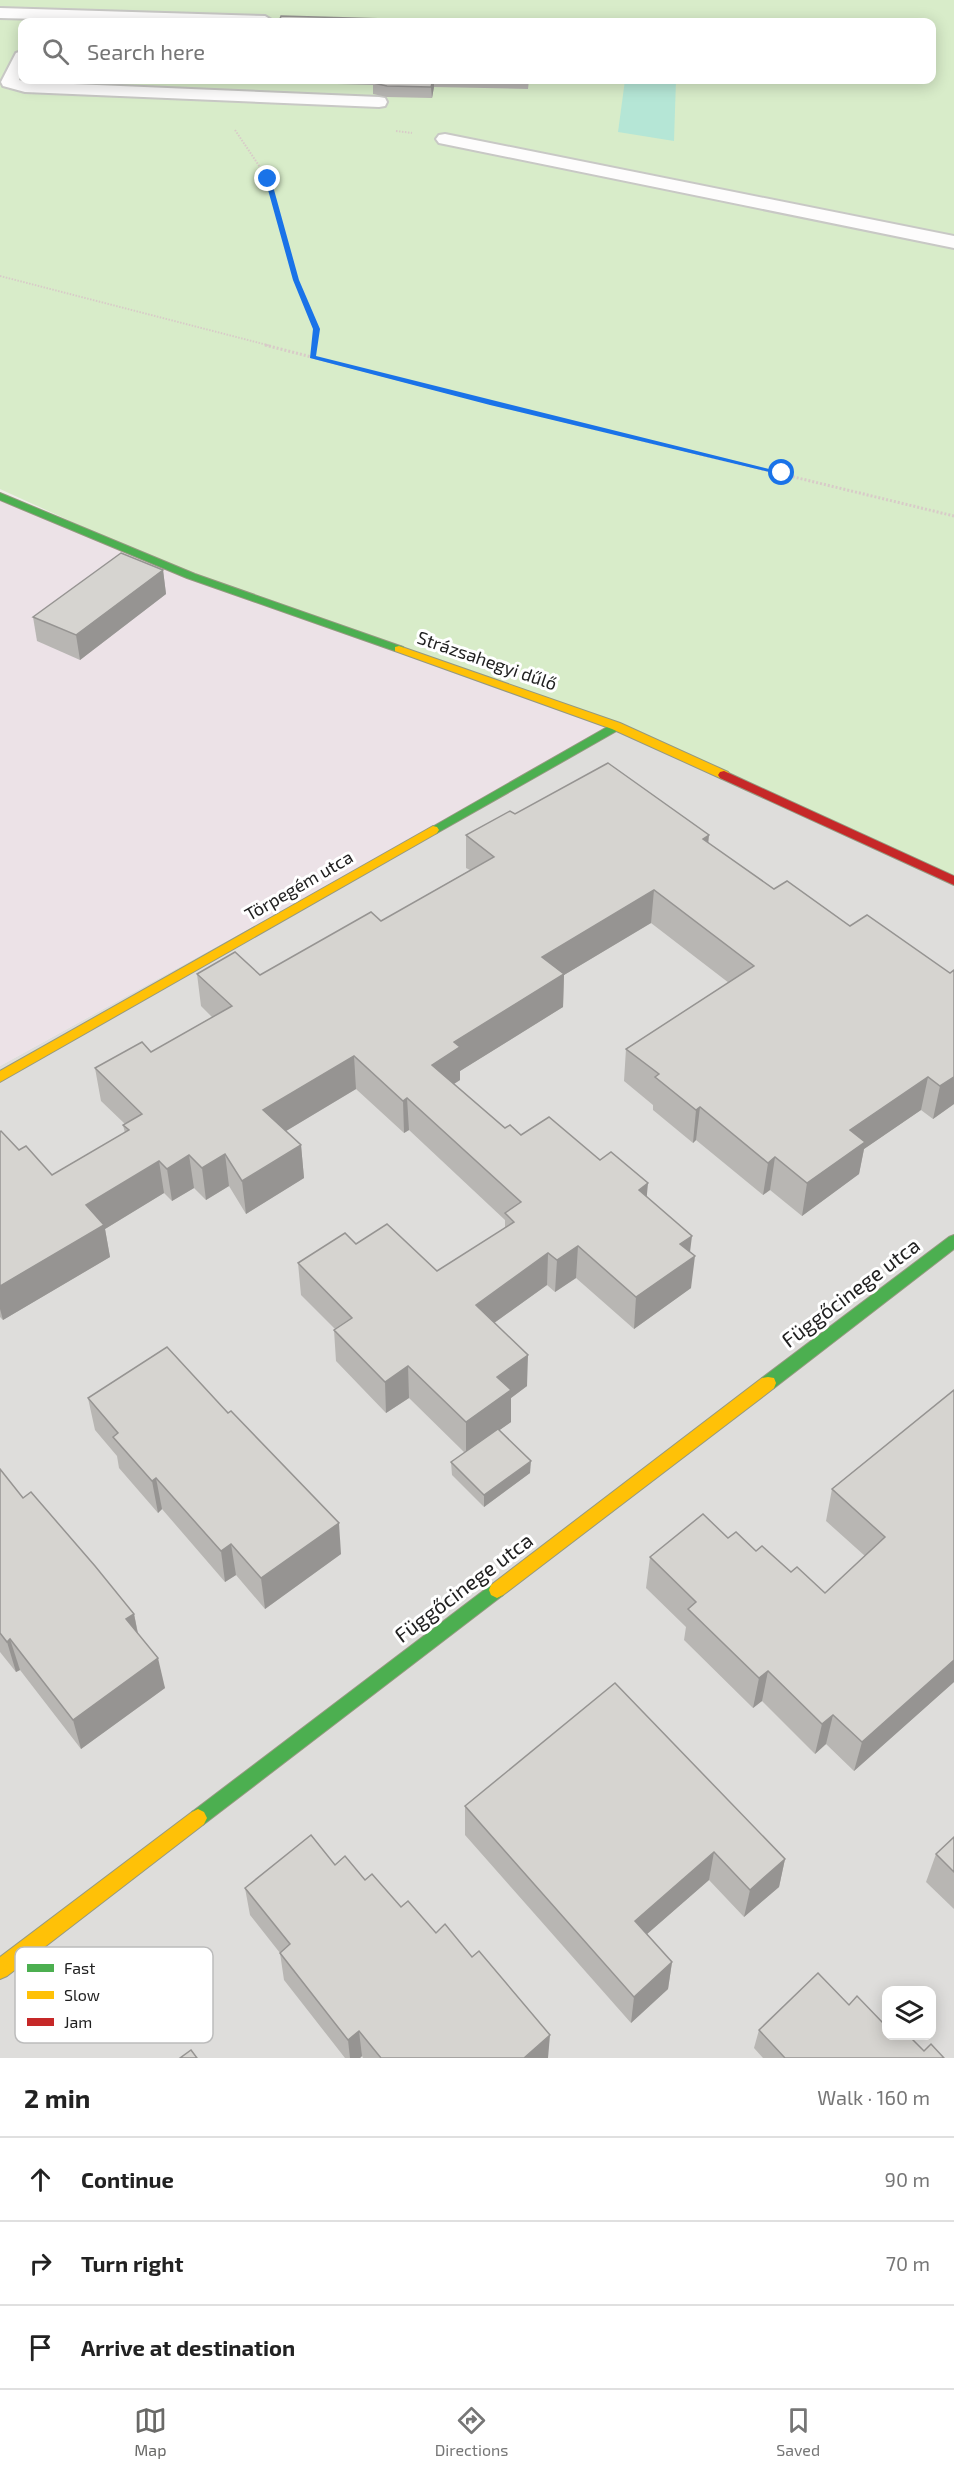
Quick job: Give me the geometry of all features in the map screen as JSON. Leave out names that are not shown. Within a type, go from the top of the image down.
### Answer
[{"type":"street","name":"Strázsahegyi dűlő","points":[[0,496],[191,576],[616,726],[954,881]]},
{"type":"street","name":"Törpegém utca","points":[[0,1077],[616,726]]},
{"type":"street","name":"Függőcinege utca","points":[[29,1947],[954,1241]]},
{"type":"street","name":"Függőcinege utca","points":[[0,1969],[15,1958]]},
{"type":"lane","points":[[0,13],[42,18]]},
{"type":"lane","points":[[18,64],[9,82],[25,87],[90,84],[243,87],[379,102]]},
{"type":"lane","points":[[445,139],[954,242]]},
{"type":"path","points":[[235,130],[268,179],[296,280],[316,329],[312,357]]},
{"type":"path","points":[[0,276],[312,357],[954,516]]},
{"type":"shaded area","points":[[0,501],[616,726],[0,1066]]},
{"type":"shaded area","points":[[616,726],[954,881],[954,2058],[0,2058],[0,1066]]},
{"type":"green space","points":[[0,0],[954,0],[954,881],[616,726],[191,576],[0,489]]},
{"type":"green space","points":[[624,84],[676,84],[674,141],[618,132]]},
{"type":"building","points":[[281,16],[351,18],[280,18]]},
{"type":"building","points":[[378,84],[432,84],[431,87]]},
{"type":"building","points":[[121,553],[163,570],[76,635],[33,617]]},
{"type":"building","points":[[608,763],[709,835],[703,839],[774,889],[787,881],[850,926],[867,915],[950,973],[954,970],[954,1077],[940,1086],[928,1077],[850,1130],[865,1142],[807,1183],[775,1157],[768,1163],[700,1107],[696,1110],[655,1077],[659,1074],[626,1049],[754,966],[654,890],[542,957],[564,974],[454,1042],[460,1047],[432,1065],[505,1128],[510,1125],[521,1135],[549,1117],[600,1160],[611,1152],[648,1183],[639,1190],[692,1236],[680,1244],[695,1256],[636,1297],[578,1246],[557,1260],[548,1253],[476,1305],[528,1355],[497,1377],[511,1390],[466,1422],[408,1366],[385,1382],[334,1330],[352,1318],[298,1263],[345,1233],[356,1244],[387,1224],[437,1271],[514,1222],[505,1213],[521,1202],[407,1098],[403,1101],[354,1056],[263,1110],[301,1145],[242,1181],[225,1154],[202,1168],[189,1155],[167,1169],[159,1161],[86,1205],[104,1225],[0,1286],[1,1131],[19,1150],[26,1146],[52,1175],[129,1130],[123,1125],[142,1114],[95,1068],[142,1042],[151,1052],[232,1006],[197,974],[235,952],[260,975],[371,912],[381,921],[494,857],[466,835],[510,811],[515,814]]},
{"type":"building","points":[[167,1347],[228,1413],[231,1411],[339,1523],[261,1578],[231,1544],[221,1551],[156,1478],[152,1481],[113,1437],[118,1433],[88,1398]]},
{"type":"building","points":[[954,1390],[954,1660],[862,1742],[833,1715],[822,1724],[768,1671],[759,1678],[688,1609],[696,1602],[650,1557],[703,1514],[728,1538],[736,1532],[756,1551],[762,1546],[791,1572],[797,1567],[825,1593],[885,1537],[832,1489]]},
{"type":"building","points":[[498,1429],[531,1461],[484,1495],[451,1462]]},
{"type":"building","points":[[0,1469],[23,1498],[31,1492],[95,1566],[134,1614],[126,1619],[158,1658],[73,1720],[10,1639],[7,1642],[0,1633]]},
{"type":"building","points":[[615,1683],[785,1859],[750,1890],[714,1852],[635,1921],[672,1962],[634,1997],[465,1806]]},
{"type":"building","points":[[311,1835],[335,1865],[345,1856],[365,1880],[372,1874],[401,1907],[408,1901],[436,1933],[445,1924],[472,1957],[479,1951],[550,2035],[524,2058],[381,2058],[359,2031],[348,2040],[280,1953],[290,1944],[245,1888]]},
{"type":"building","points":[[954,1837],[954,1872],[936,1854]]},
{"type":"building","points":[[818,1973],[849,2005],[857,1996],[882,2022],[882,2040],[913,2040],[924,2051],[931,2044],[944,2058],[785,2058],[759,2030]]},
{"type":"building","points":[[191,2050],[197,2058],[180,2058]]},
{"type":"traffic: fast","points":[[0,496],[191,576],[399,649]]},
{"type":"traffic: fast","points":[[433,830],[616,726]]},
{"type":"traffic: fast","points":[[768,1383],[954,1241]]},
{"type":"traffic: fast","points":[[198,1818],[497,1590]]},
{"type":"traffic: slow","points":[[399,649],[616,726],[724,775]]},
{"type":"traffic: slow","points":[[0,1077],[433,830]]},
{"type":"traffic: slow","points":[[497,1590],[768,1383]]},
{"type":"traffic: slow","points":[[29,1947],[198,1818]]},
{"type":"traffic: slow","points":[[0,1969],[15,1958]]},
{"type":"traffic: jam","points":[[724,775],[954,881]]},
{"type":"route","points":[[268,179],[296,280],[316,329],[312,357],[490,403],[782,473]]}]
